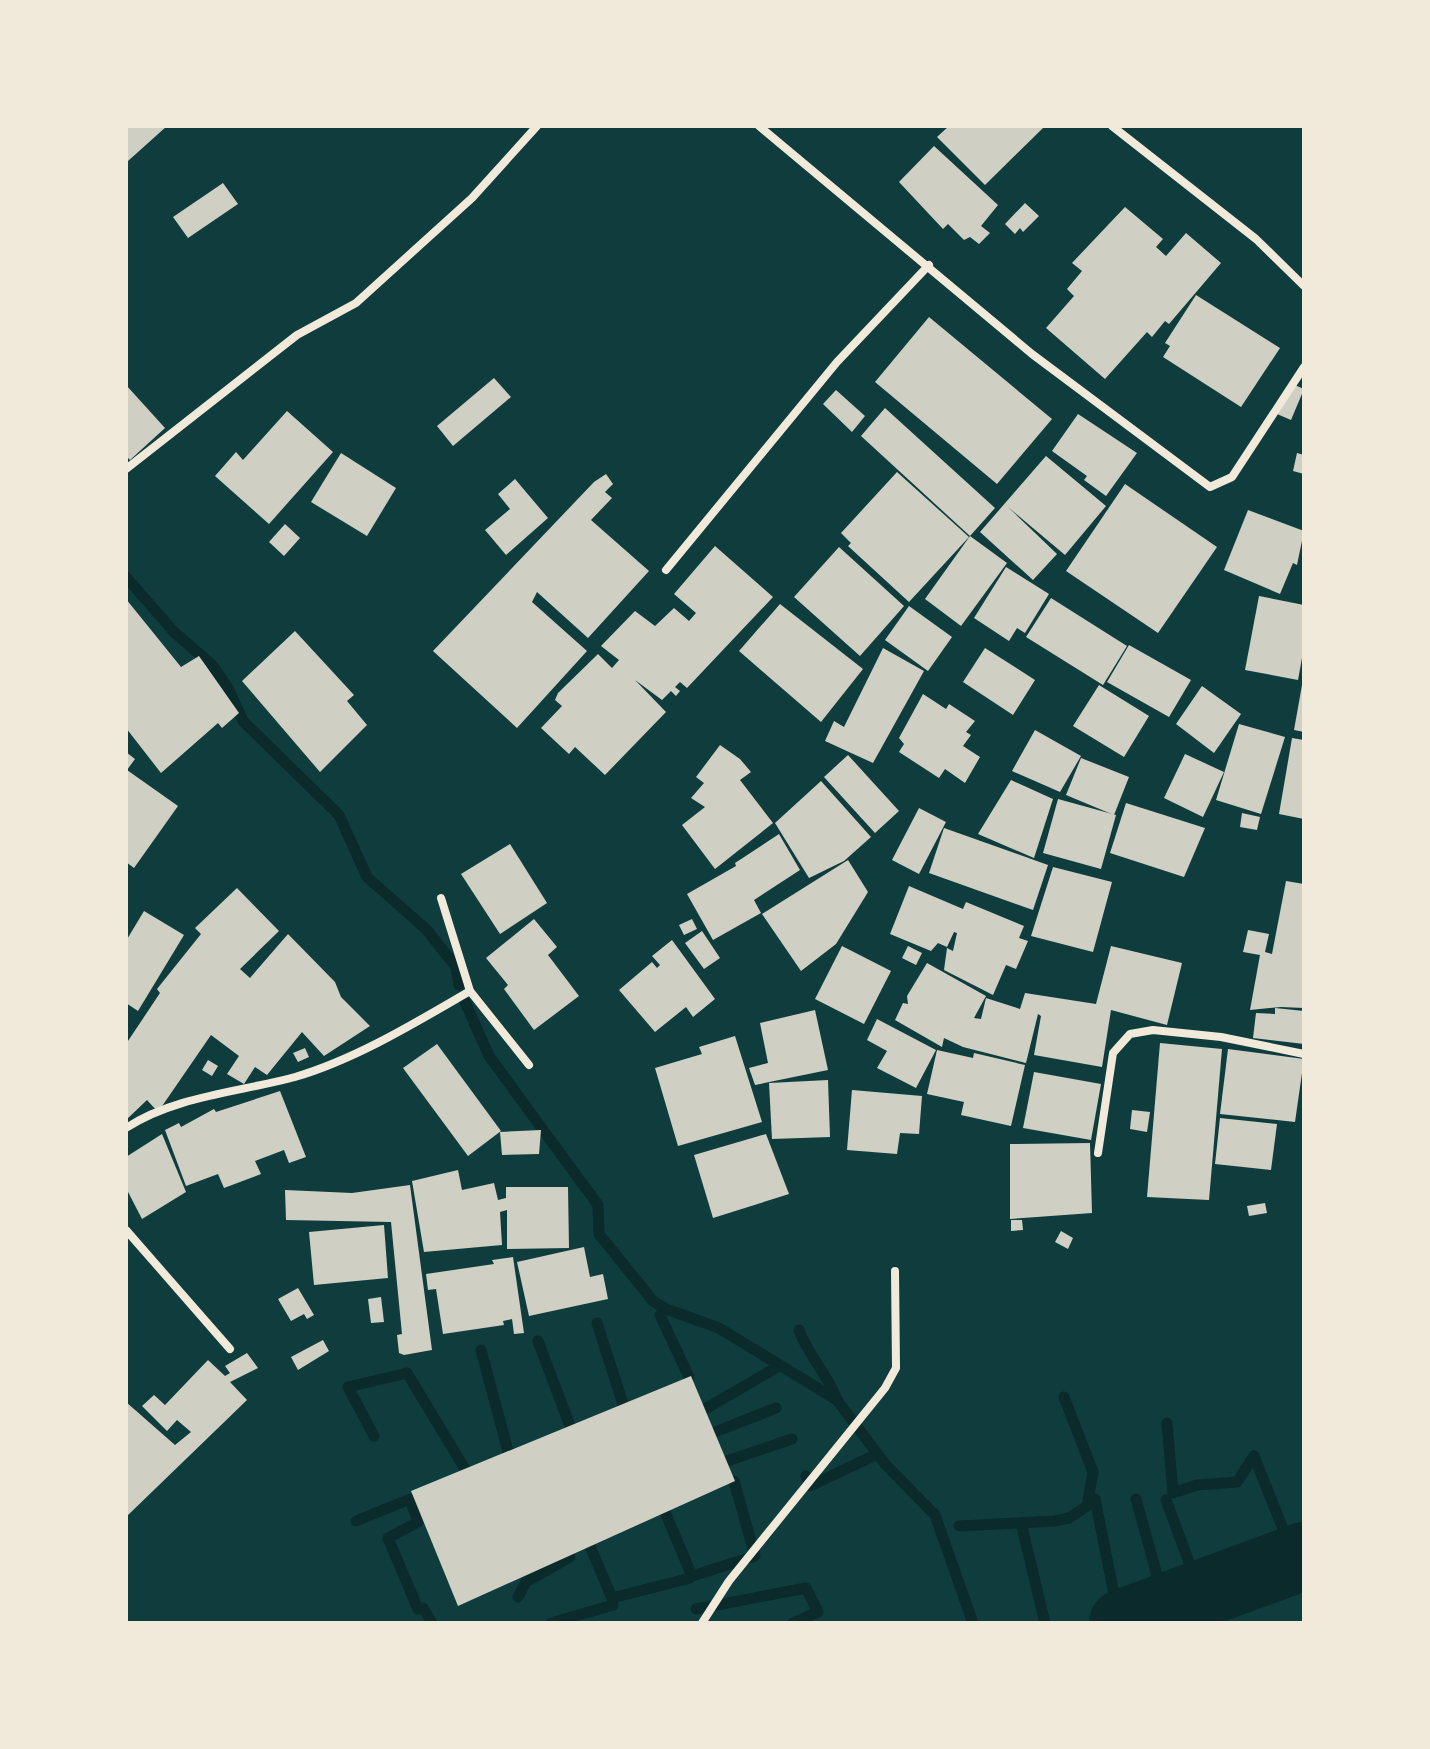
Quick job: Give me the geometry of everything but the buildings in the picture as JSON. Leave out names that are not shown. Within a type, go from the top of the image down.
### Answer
[{"type":"street","points":[[126,469],[297,335],[356,303],[472,198],[537,126]]},
{"type":"street","points":[[759,126],[1032,354],[1210,487],[1232,477],[1304,367]]},
{"type":"street","points":[[1112,126],[1256,239],[1304,286]]},
{"type":"street","points":[[666,570],[837,362],[929,265]]},
{"type":"street","points":[[441,898],[470,991],[529,1065]]},
{"type":"street","points":[[126,1128],[179,1104],[297,1076],[335,1061],[406,1028],[470,991]]},
{"type":"street","points":[[1098,1153],[1113,1053],[1130,1034],[1153,1030],[1221,1037],[1304,1054]]},
{"type":"street","points":[[126,1230],[230,1349]]},
{"type":"street","points":[[702,1623],[729,1581],[885,1388],[896,1368],[895,1271]]},
{"type":"waterway","points":[[126,577],[174,632],[213,666],[228,688],[243,721],[339,815],[367,877],[427,930],[456,967],[459,985]]},
{"type":"waterway","points":[[465,1002],[489,1056],[598,1205],[599,1234],[653,1301],[666,1309],[719,1328],[837,1400],[885,1464],[935,1515],[973,1623]]},
{"type":"waterway","points":[[660,1315],[689,1377]]},
{"type":"waterway","points":[[597,1323],[623,1404]]},
{"type":"waterway","points":[[799,1330],[837,1400]]},
{"type":"waterway","points":[[538,1341],[570,1426]]},
{"type":"waterway","points":[[481,1350],[508,1451]]},
{"type":"waterway","points":[[705,1409],[774,1369]]},
{"type":"waterway","points":[[374,1436],[348,1387],[407,1373],[465,1469]]},
{"type":"waterway","points":[[959,1526],[1055,1521],[1069,1518],[1087,1506],[1093,1472],[1064,1397]]},
{"type":"waterway","points":[[715,1432],[776,1408]]},
{"type":"waterway","points":[[1167,1423],[1173,1493],[1197,1485],[1237,1482],[1254,1456]]},
{"type":"waterway","points":[[727,1461],[792,1439]]},
{"type":"waterway","points":[[806,1476],[810,1486],[873,1456]]},
{"type":"waterway","points":[[1254,1456],[1287,1539]]},
{"type":"waterway","points":[[665,1512],[692,1576],[755,1556],[734,1481]]},
{"type":"waterway","points":[[356,1521],[410,1499],[418,1522],[388,1538],[418,1609],[423,1608],[432,1623]]},
{"type":"waterway","points":[[1095,1499],[1116,1604]]},
{"type":"waterway","points":[[1136,1499],[1160,1586]]},
{"type":"waterway","points":[[1166,1500],[1193,1573]]},
{"type":"waterway","points":[[1021,1523],[1045,1623]]},
{"type":"waterway","points":[[590,1546],[612,1598],[690,1578]]},
{"type":"waterway","points":[[1123,1623],[1304,1556]]},
{"type":"waterway","points":[[518,1597],[526,1582],[570,1557]]},
{"type":"waterway","points":[[696,1609],[806,1588],[818,1612],[793,1623]]},
{"type":"waterway","points":[[551,1623],[613,1605]]}]
